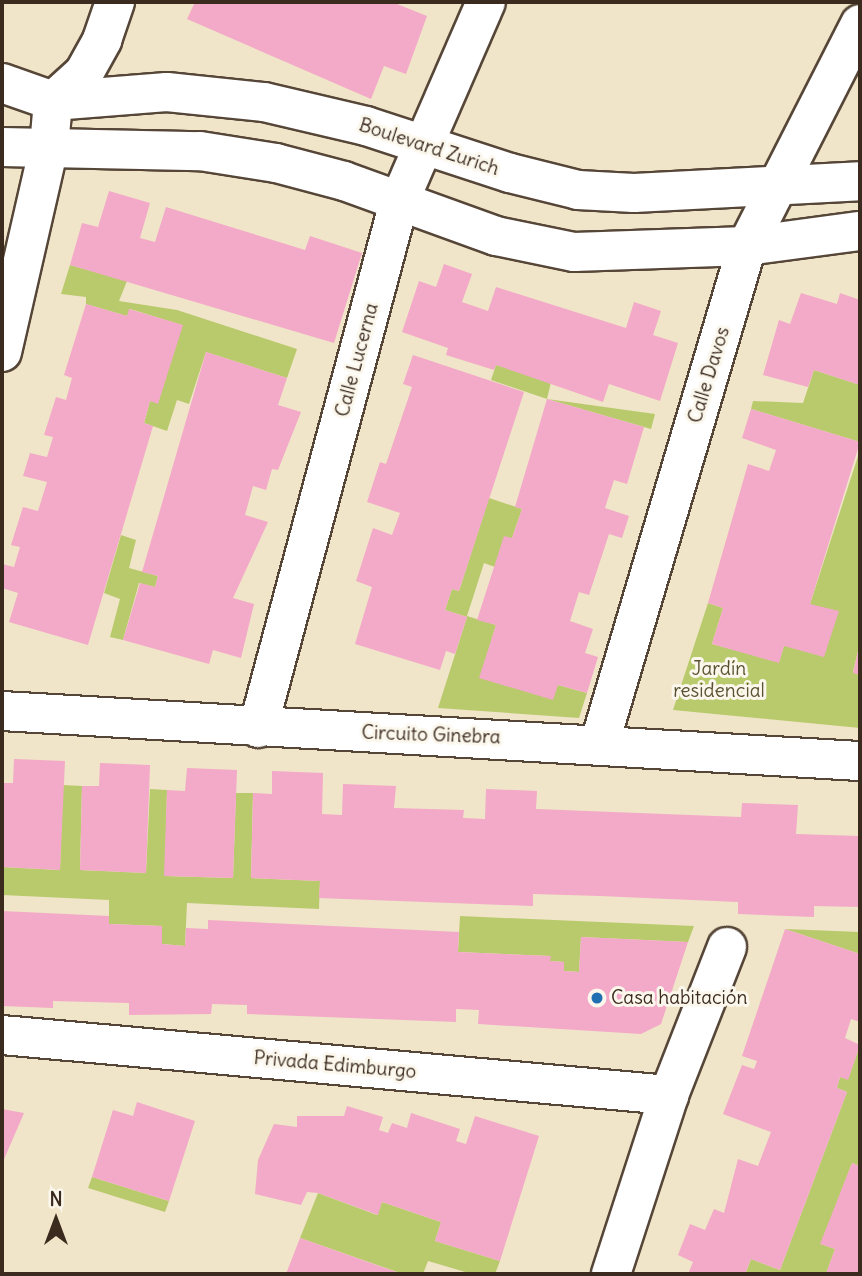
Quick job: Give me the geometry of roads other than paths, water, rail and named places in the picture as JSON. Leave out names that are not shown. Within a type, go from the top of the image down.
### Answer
[{"type":"street","points":[[2,352],[49,147],[52,101],[84,73],[102,40],[115,2]]},
{"type":"street","name":"Calle Lucerna","points":[[258,728],[399,202],[486,2]]},
{"type":"street","name":"Calle Davos","points":[[600,742],[747,246],[860,24]]},
{"type":"street","name":"Boulevard Zurich","points":[[2,83],[52,101],[167,92],[264,102],[578,190],[634,193],[860,181]]},
{"type":"street","points":[[2,147],[200,150],[276,163],[496,236],[574,252],[747,246],[860,231]]},
{"type":"street","name":"Circuito Ginebra","points":[[2,711],[258,728],[600,742],[860,761]]},
{"type":"street","points":[[611,1274],[669,1095],[727,947]]},
{"type":"street","name":"Privada Edimburgo","points":[[2,1035],[669,1095]]},
{"type":"place","name":"Casa habitación","points":[[597,998]]},
{"type":"park label","name":"Jardín residencial","points":[[719,680]]}]
